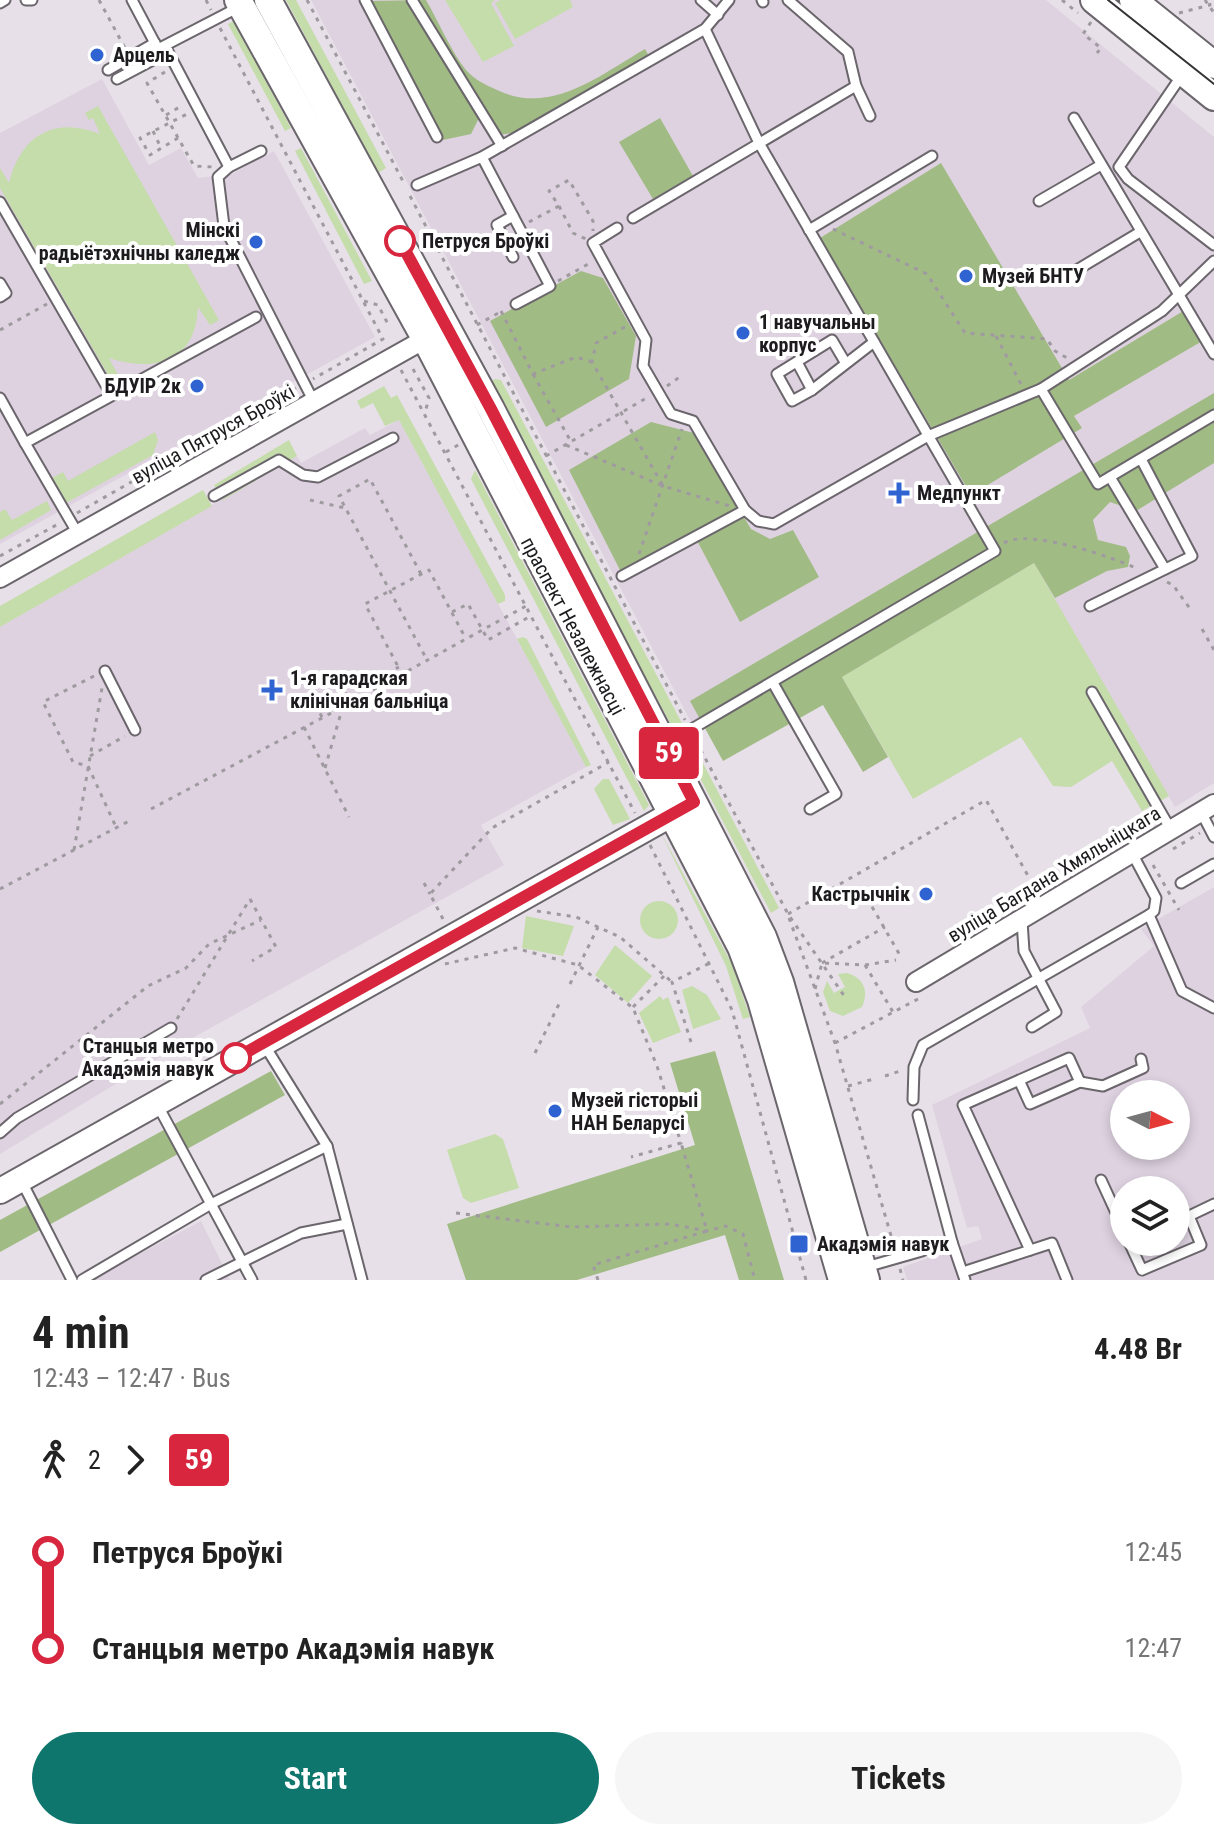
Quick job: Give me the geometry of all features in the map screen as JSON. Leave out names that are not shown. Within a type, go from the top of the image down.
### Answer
[{"type":"main road","name":"праспект Незалежнасці","points":[[268,0],[682,808],[763,937],[780,982],[857,1276]]},
{"type":"main road","name":"праспект Незалежнасці","points":[[240,3],[436,333],[665,745],[682,808]]},
{"type":"main road","points":[[1092,11],[1140,9],[1214,65]]},
{"type":"main road","points":[[1140,9],[1184,73],[1214,97]]},
{"type":"street","name":"вуліца Пятруся Броўкі","points":[[0,578],[73,526],[314,402],[436,333]]},
{"type":"street","points":[[10,1185],[682,808]]},
{"type":"street","name":"вуліца Багдана Хмяльніцкага","points":[[920,989],[1022,918],[1208,808]]},
{"type":"lane","points":[[132,0],[163,47],[229,167]]},
{"type":"lane","points":[[365,0],[437,137]]},
{"type":"lane","points":[[412,0],[502,146]]},
{"type":"lane","points":[[701,0],[718,15]]},
{"type":"lane","points":[[417,185],[482,157],[705,29],[729,0]]},
{"type":"lane","points":[[788,0],[848,52],[856,86],[870,116]]},
{"type":"lane","points":[[117,79],[163,47],[240,3]]},
{"type":"lane","points":[[665,745],[995,551],[759,143],[705,29]]},
{"type":"lane","points":[[108,70],[134,55],[163,47]]},
{"type":"lane","points":[[1184,73],[1119,167],[1128,179],[1214,245]]},
{"type":"lane","points":[[633,218],[856,86]]},
{"type":"lane","points":[[1074,118],[1214,354]]},
{"type":"lane","points":[[261,151],[229,167],[218,177],[224,226],[314,402]]},
{"type":"lane","points":[[809,230],[932,156]]},
{"type":"lane","points":[[482,157],[550,286],[516,304]]},
{"type":"lane","points":[[1039,201],[1101,165]]},
{"type":"lane","points":[[0,202],[111,394]]},
{"type":"lane","points":[[513,216],[497,225],[513,257]]},
{"type":"lane","points":[[617,228],[593,243],[646,340],[643,366],[671,414],[693,421],[745,510],[758,521],[774,524],[928,436],[1041,389],[1162,311],[1214,261]]},
{"type":"lane","points":[[1075,271],[1140,232]]},
{"type":"lane","points":[[0,283],[6,293],[0,297]]},
{"type":"lane","points":[[25,443],[256,317]]},
{"type":"lane","points":[[845,362],[832,340],[777,374],[792,401],[812,390],[874,342]]},
{"type":"lane","points":[[797,362],[812,390]]},
{"type":"lane","points":[[1041,389],[1098,484],[1214,415]]},
{"type":"lane","points":[[0,398],[73,526]]},
{"type":"lane","points":[[214,496],[279,460],[303,475],[318,477],[393,438]]},
{"type":"lane","points":[[1090,606],[1192,556],[1141,459]]},
{"type":"lane","points":[[1110,477],[1165,569]]},
{"type":"lane","points":[[622,576],[745,510]]},
{"type":"lane","points":[[105,671],[135,730]]},
{"type":"lane","points":[[773,683],[836,794],[810,809]]},
{"type":"lane","points":[[1092,692],[1171,830]]},
{"type":"lane","points":[[1208,808],[1214,837]]},
{"type":"lane","points":[[913,1100],[914,1067],[923,1045],[1154,911],[1156,898],[1132,853]]},
{"type":"lane","points":[[1181,883],[1214,864]]},
{"type":"lane","points":[[1149,915],[1182,991],[1214,1008]]},
{"type":"lane","points":[[1022,918],[1024,951],[1056,1012],[1032,1027]]},
{"type":"lane","points":[[0,1133],[17,1118],[171,1028]]},
{"type":"lane","points":[[264,1043],[327,1146],[362,1280]]},
{"type":"lane","points":[[1030,1250],[963,1105],[1069,1058],[1080,1082]]},
{"type":"lane","points":[[1019,1080],[1030,1104],[1080,1082],[1103,1086],[1143,1068],[1141,1059]]},
{"type":"lane","points":[[156,1103],[252,1280]]},
{"type":"lane","points":[[918,1115],[964,1276],[1052,1243],[1067,1280]]},
{"type":"lane","points":[[82,1280],[211,1204],[327,1146]]},
{"type":"lane","points":[[1101,1180],[1110,1200]]},
{"type":"lane","points":[[10,1185],[72,1280]]},
{"type":"lane","points":[[1190,1216],[1214,1204]]},
{"type":"lane","points":[[1190,1218],[1201,1245],[1190,1250]]},
{"type":"lane","points":[[206,1280],[301,1233],[347,1224]]},
{"type":"lane","points":[[934,1248],[952,1242]]},
{"type":"lane","points":[[857,1276],[897,1258],[922,1251]]},
{"type":"lane","points":[[1136,1256],[1142,1270],[1175,1256]]},
{"type":"path","points":[[99,0],[126,49],[134,55]]},
{"type":"path","points":[[0,556],[73,526],[383,339],[206,0]]},
{"type":"path","points":[[307,0],[788,914],[845,997]]},
{"type":"path","points":[[1179,13],[1208,2],[1214,13]]},
{"type":"path","points":[[1092,11],[1083,34],[1101,48],[1097,53]]},
{"type":"path","points":[[173,82],[167,71],[147,83],[194,166],[229,167]]},
{"type":"path","points":[[166,115],[186,104],[179,93]]},
{"type":"path","points":[[178,138],[150,155],[140,138],[169,121],[199,109]]},
{"type":"path","points":[[153,131],[161,148]]},
{"type":"path","points":[[569,180],[593,221],[593,243],[573,233],[559,206],[549,191],[569,180]]},
{"type":"path","points":[[520,227],[559,206]]},
{"type":"path","points":[[809,230],[837,229],[927,274],[965,333],[1047,339],[1055,351],[1078,365]]},
{"type":"path","points":[[550,286],[600,258]]},
{"type":"path","points":[[442,274],[445,265]]},
{"type":"path","points":[[0,330],[57,298]]},
{"type":"path","points":[[364,301],[378,305],[389,326]]},
{"type":"path","points":[[476,326],[516,304]]},
{"type":"path","points":[[501,311],[571,442]]},
{"type":"path","points":[[636,321],[596,343],[592,362],[663,486]]},
{"type":"path","points":[[996,336],[1026,395]]},
{"type":"path","points":[[533,374],[576,357],[592,362]]},
{"type":"path","points":[[401,369],[636,816]]},
{"type":"path","points":[[413,369],[429,398],[425,412]]},
{"type":"path","points":[[546,456],[681,376]]},
{"type":"path","points":[[622,576],[640,553],[685,418]]},
{"type":"path","points":[[566,445],[663,486],[745,510]]},
{"type":"path","points":[[446,452],[453,448]]},
{"type":"path","points":[[421,574],[370,479],[339,496],[427,660]]},
{"type":"path","points":[[310,500],[345,508]]},
{"type":"path","points":[[995,551],[1008,540],[1027,538],[1113,557],[1173,585],[1191,610]]},
{"type":"path","points":[[402,674],[364,605],[429,570],[466,639]]},
{"type":"path","points":[[452,612],[468,604],[488,640],[531,616]]},
{"type":"path","points":[[373,690],[526,606]]},
{"type":"path","points":[[1202,629],[1214,650]]},
{"type":"path","points":[[369,682],[399,667]]},
{"type":"path","points":[[74,850],[105,671]]},
{"type":"path","points":[[88,766],[73,762],[43,702],[105,671]]},
{"type":"path","points":[[322,717],[317,708],[347,693]]},
{"type":"path","points":[[151,809],[352,702]]},
{"type":"path","points":[[325,768],[343,706]]},
{"type":"path","points":[[304,727],[349,817]]},
{"type":"path","points":[[90,756],[135,730]]},
{"type":"path","points":[[430,894],[492,828],[609,762]]},
{"type":"path","points":[[88,766],[116,827]]},
{"type":"path","points":[[788,914],[986,800],[1045,904]]},
{"type":"path","points":[[0,889],[129,821]]},
{"type":"path","points":[[647,838],[732,1010],[806,1280]]},
{"type":"path","points":[[1151,862],[1179,910]]},
{"type":"path","points":[[855,876],[859,884]]},
{"type":"path","points":[[424,883],[443,919]]},
{"type":"path","points":[[1156,898],[1168,891]]},
{"type":"path","points":[[867,898],[901,957]]},
{"type":"path","points":[[171,1028],[250,899],[276,947],[252,961]]},
{"type":"path","points":[[531,910],[576,917],[620,937],[672,982],[691,1042]]},
{"type":"path","points":[[788,914],[835,1043],[903,1280]]},
{"type":"path","points":[[0,1104],[148,986],[186,968],[209,944],[261,920]]},
{"type":"path","points":[[570,984],[598,927]]},
{"type":"path","points":[[815,989],[822,963],[885,927]]},
{"type":"path","points":[[441,965],[515,948],[578,965],[633,1008],[657,1066],[707,1231]]},
{"type":"path","points":[[822,963],[865,965],[896,960]]},
{"type":"path","points":[[672,982],[709,963]]},
{"type":"path","points":[[865,965],[893,1012]]},
{"type":"path","points":[[633,1008],[664,976]]},
{"type":"path","points":[[835,1043],[893,1012],[920,989]]},
{"type":"path","points":[[535,1053],[561,1000]]},
{"type":"path","points":[[885,1076],[914,1067]]},
{"type":"path","points":[[848,1086],[874,1079]]},
{"type":"path","points":[[631,1157],[681,1143]]},
{"type":"path","points":[[456,1213],[571,1227],[670,1224],[707,1231]]},
{"type":"path","points":[[598,1280],[593,1265],[726,1226],[743,1234],[755,1280]]},
{"type":"shaded area","points":[[311,0],[1046,0],[1214,137],[1214,783],[1175,807],[1015,531],[691,722]]},
{"type":"shaded area","points":[[102,79],[149,165],[181,148],[198,178],[232,174],[274,151],[375,337],[0,544],[0,133]]},
{"type":"shaded area","name":"1-я гарадская клінічная бальніца","points":[[399,420],[586,767],[481,825],[504,865],[180,1045],[0,1154],[0,627],[297,456],[301,463],[365,428],[370,435]]},
{"type":"shaded area","points":[[1214,887],[1214,1280],[907,1280],[903,1267],[982,1239],[978,1226],[967,1228],[932,1105],[1090,1028],[1081,1007],[1154,946],[1141,929]]},
{"type":"shaded area","points":[[201,1221],[230,1280],[91,1280]]},
{"type":"green space","points":[[286,0],[296,0],[386,168],[378,173]]},
{"type":"green space","points":[[426,0],[466,70],[485,84],[517,97],[537,98],[574,89],[645,49],[650,58],[574,104],[530,126],[498,134],[487,128],[479,118],[471,134],[443,140],[368,1]]},
{"type":"green space","points":[[445,0],[495,0],[491,3],[514,46],[483,62]]},
{"type":"green space","points":[[501,0],[570,0],[573,7],[515,39],[495,3]]},
{"type":"green space","points":[[234,21],[291,128],[285,131],[228,24]]},
{"type":"green space","points":[[98,106],[219,320],[210,325],[198,307],[190,340],[181,351],[157,363],[142,364],[109,358],[119,377],[111,380],[0,188],[0,168],[9,183],[22,153],[42,134],[68,127],[100,134],[93,118],[89,120],[85,113]]},
{"type":"green space","points":[[660,118],[693,176],[653,199],[619,142]]},
{"type":"green space","points":[[301,148],[372,281],[364,284],[295,151]]},
{"type":"green space","points":[[941,163],[1069,380],[1185,310],[1204,340],[1074,416],[1082,428],[971,495],[820,238]]},
{"type":"green space","points":[[581,271],[603,278],[636,336],[629,379],[546,427],[490,321]]},
{"type":"green space","points":[[501,380],[685,729],[678,732],[672,727],[490,382]]},
{"type":"green space","points":[[384,386],[391,398],[397,395],[505,595],[505,601],[498,604],[399,420],[385,426],[373,403],[361,409],[357,401]]},
{"type":"green space","points":[[1214,393],[1214,463],[1136,511],[1110,502],[1093,520],[1098,540],[1126,547],[1130,556],[1128,567],[1107,571],[1055,598],[1034,563],[842,677],[888,757],[863,772],[823,705],[723,761],[690,701]]},
{"type":"green space","points":[[651,422],[694,433],[751,529],[770,539],[793,530],[819,577],[740,622],[693,533],[621,572],[569,470]]},
{"type":"green space","points":[[155,432],[158,440],[153,455],[66,503],[52,478],[63,472],[68,481]]},
{"type":"green space","points":[[289,440],[297,456],[223,500],[214,485]]},
{"type":"green space","points":[[475,470],[649,805],[644,811],[471,479]]},
{"type":"green space","points":[[203,490],[212,506],[0,627],[0,606]]},
{"type":"green space","points":[[47,501],[51,510],[0,540],[0,512],[5,509],[12,520]]},
{"type":"green space","points":[[1034,563],[1169,796],[1142,811],[1112,761],[1071,787],[1053,786],[1021,737],[913,799],[842,677]]},
{"type":"green space","points":[[517,639],[527,639],[591,765],[586,767]]},
{"type":"green space","points":[[694,746],[779,908],[771,913],[688,755],[689,748]]},
{"type":"green space","points":[[603,779],[609,779],[630,819],[613,825],[594,789]]},
{"type":"green space","points":[[660,831],[732,964],[750,1017],[743,1019],[726,966]]},
{"type":"green space","points":[[659,901],[673,906],[678,920],[673,934],[659,939],[645,934],[640,920],[645,906]]},
{"type":"green space","points":[[526,916],[574,926],[563,956],[522,948]]},
{"type":"green space","points":[[615,945],[652,976],[628,1003],[595,975]]},
{"type":"green space","points":[[847,973],[861,982],[865,996],[862,1007],[843,1016],[830,1011],[823,992],[827,981],[834,993],[845,987],[838,974]]},
{"type":"green space","points":[[692,986],[707,995],[721,1019],[693,1029],[682,990]]},
{"type":"green space","points":[[660,996],[663,1000],[668,997],[681,1032],[653,1043],[639,1013]]},
{"type":"green space","points":[[715,1051],[784,1280],[739,1280],[725,1235],[577,1280],[466,1280],[447,1224],[695,1145],[670,1063]]},
{"type":"green space","points":[[271,1071],[285,1095],[0,1252],[0,1220]]},
{"type":"green space","points":[[495,1134],[503,1139],[519,1188],[471,1203],[463,1198],[447,1150]]},
{"type":"tram line","points":[[1108,0],[1214,84]]},
{"type":"bus line","name":"59","points":[[236,1058],[694,802],[491,409],[400,241]]},
{"type":"place","name":"Арцель","points":[[97,55]]},
{"type":"place","name":"Петруся Броўкі","points":[[400,241]]},
{"type":"place","name":"Мінскі радыётэхнічны каледж","points":[[256,242]]},
{"type":"place","name":"Музей БНТУ","points":[[966,276]]},
{"type":"place","name":"1 навучальны корпус","points":[[743,333]]},
{"type":"place","name":"БДУІР 2к","points":[[197,386]]},
{"type":"place","name":"Медпункт","points":[[899,493]]},
{"type":"place","name":"1-я гарадская клінічная бальніца","points":[[272,690]]},
{"type":"place","name":"Кастрычнік","points":[[926,894]]},
{"type":"place","name":"Станцыя метро Акадэмія навук","points":[[236,1058]]},
{"type":"place","name":"Музей гісторыі НАН Беларусі","points":[[555,1111]]},
{"type":"place","name":"Акадэмія навук","points":[[799,1244]]}]
